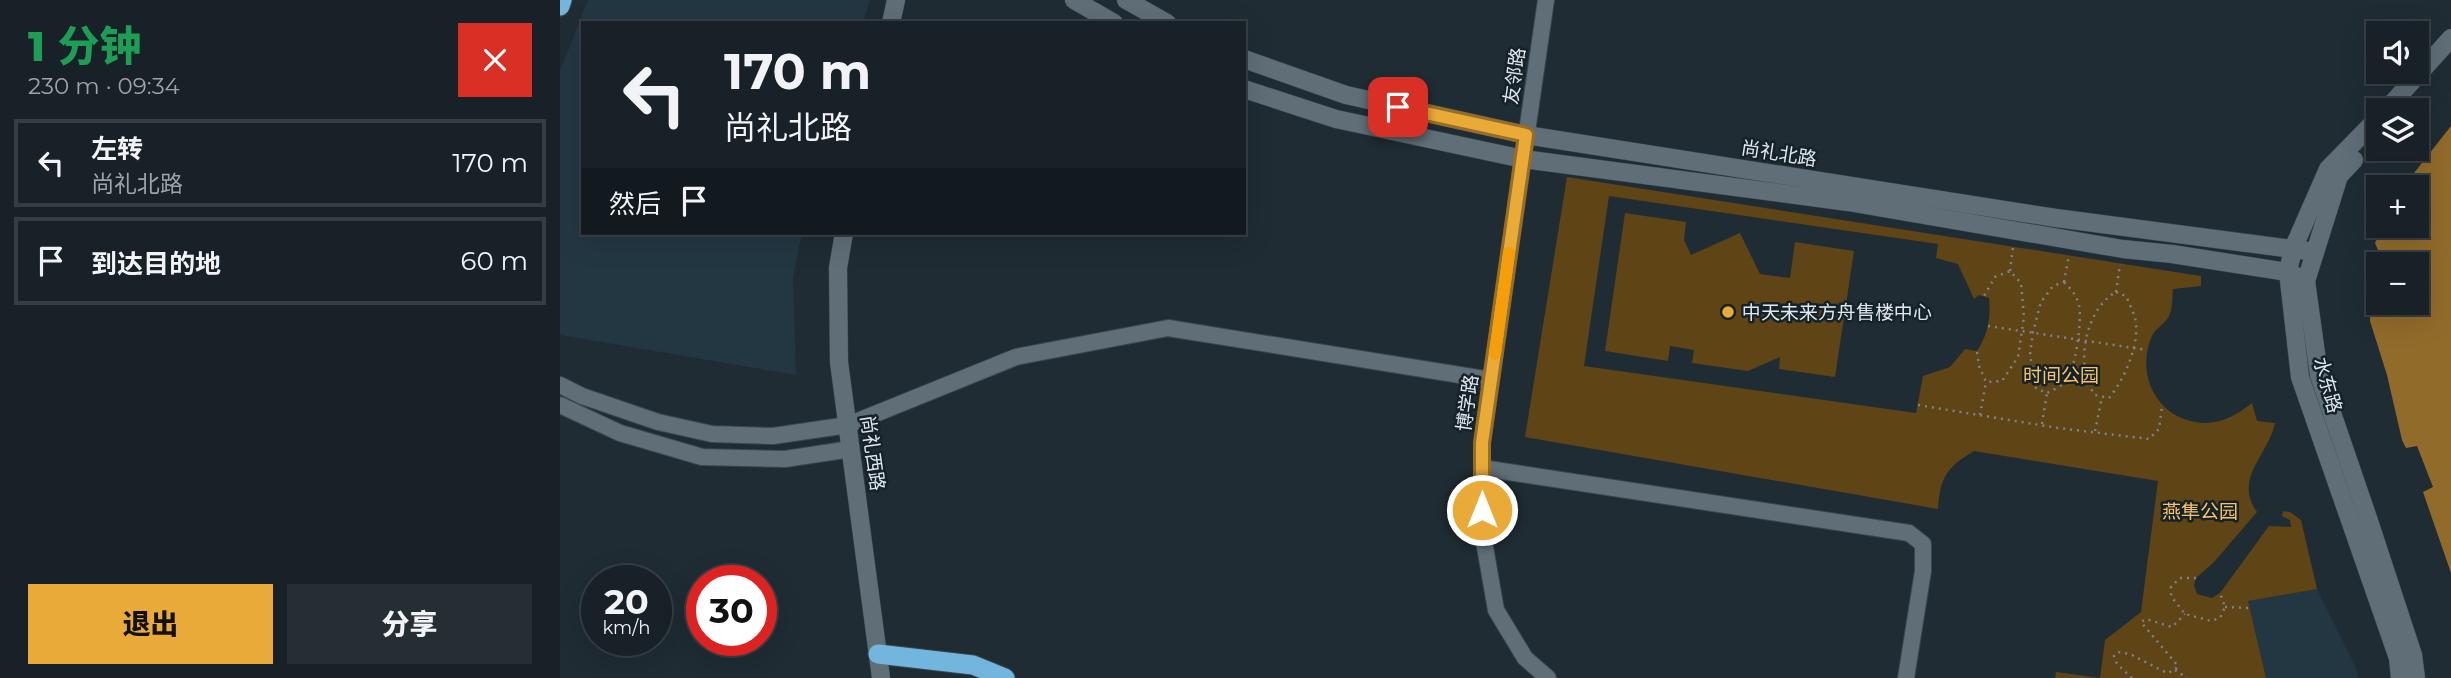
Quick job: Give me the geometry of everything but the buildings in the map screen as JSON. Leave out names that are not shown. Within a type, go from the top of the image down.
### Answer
[{"type":"highway","points":[[560,6],[562,0]]},
{"type":"highway","points":[[878,654],[973,665],[1005,678]]},
{"type":"street","points":[[891,21],[896,0]]},
{"type":"street","points":[[1074,0],[1111,21]]},
{"type":"street","points":[[1126,0],[1163,21]]},
{"type":"street","name":"友邻路","points":[[1523,159],[1546,0]]},
{"type":"street","points":[[2397,98],[2451,38]]},
{"type":"street","points":[[2414,98],[2451,56]]},
{"type":"street","name":"尚礼北路","points":[[1246,60],[1346,95],[1526,135],[2056,218],[2315,252]]},
{"type":"street","name":"尚礼北路","points":[[1246,90],[1336,119],[1523,159],[1848,202],[2123,249],[2288,272],[2305,281]]},
{"type":"street","name":"水东路","points":[[2366,130],[2328,169],[2293,249],[2288,272],[2300,377],[2398,658],[2400,678]]},
{"type":"street","name":"水东路","points":[[2366,148],[2339,176],[2305,281],[2319,375],[2413,655],[2416,678]]},
{"type":"street","name":"博学路","points":[[1523,159],[1482,443],[1482,530],[1496,610],[1525,658],[1548,678]]},
{"type":"street","name":"尚礼西路","points":[[844,235],[838,268],[839,362],[881,678]]},
{"type":"street","points":[[560,385],[582,396],[658,422],[712,434],[773,436],[848,425],[1016,357],[1168,328],[1491,380]]},
{"type":"street","points":[[565,408],[620,433],[702,457],[785,458],[851,449]]},
{"type":"street","points":[[1482,468],[1909,533],[1923,544],[1923,571],[1906,678]]},
{"type":"path","points":[[1986,382],[2002,381],[2018,357],[2024,317],[2021,283],[2010,271],[2014,230]]},
{"type":"path","points":[[2064,282],[2071,240]]},
{"type":"path","points":[[2116,292],[2123,249]]},
{"type":"path","points":[[1984,296],[1995,277],[2010,271]]},
{"type":"path","points":[[2047,393],[2036,388],[2030,355],[2033,332],[2042,302],[2053,286],[2064,282]]},
{"type":"path","points":[[2047,393],[2066,382],[2074,361],[2080,308],[2074,293],[2064,282]]},
{"type":"path","points":[[2116,292],[2126,296],[2136,320],[2128,369],[2109,398],[2095,395],[2089,386],[2084,365],[2092,319],[2103,299],[2116,292]]},
{"type":"path","points":[[1988,326],[2147,350]]},
{"type":"path","points":[[1977,352],[1979,366],[1986,382],[1980,415]]},
{"type":"path","points":[[2042,426],[2047,393]]},
{"type":"path","points":[[2095,433],[2102,397]]},
{"type":"path","points":[[1918,405],[2042,426],[2149,439],[2159,429],[2162,405]]},
{"type":"path","points":[[2196,578],[2180,578],[2171,587],[2171,596],[2185,614],[2211,621],[2220,618],[2225,607],[2220,593]]},
{"type":"path","points":[[2225,607],[2249,608]]},
{"type":"path","points":[[2132,678],[2117,664],[2114,656],[2118,652],[2130,654],[2167,673],[2178,666],[2141,622],[2146,619],[2172,627],[2185,614]]},
{"type":"path","points":[[2175,670],[2187,678]]},
{"type":"shaded area","points":[[588,0],[870,0],[864,21],[581,21],[581,235],[802,235],[793,277],[796,375],[560,335],[560,71]]},
{"type":"shaded area","points":[[2451,126],[2451,573],[2423,492],[2433,487],[2417,446],[2406,448],[2402,440],[2387,375],[2370,321],[2370,315],[2429,315],[2429,252],[2379,252],[2375,243],[2377,238],[2429,238],[2429,175],[2412,175],[2423,161],[2429,161],[2429,154]]},
{"type":"shaded area","points":[[2317,589],[2356,668],[2358,678],[2266,678],[2248,601]]},
{"type":"green space","name":"时间公园","points":[[1567,177],[2201,276],[2201,286],[2173,289],[2170,313],[2152,336],[2148,349],[2146,362],[2151,386],[2165,407],[2187,420],[2205,423],[2221,420],[2237,414],[2252,403],[2257,421],[2275,423],[2250,478],[2251,500],[2257,512],[2214,562],[2196,578],[2194,585],[2197,594],[2212,598],[2220,593],[2269,526],[2291,527],[2290,520],[2282,516],[2283,511],[2290,512],[2301,520],[2317,589],[2248,601],[2266,678],[2100,678],[2105,640],[2141,612],[2158,481],[1974,451],[1957,462],[1947,474],[1943,481],[1938,509],[1525,437]],"holes":[[[1609,196],[1938,244],[1936,258],[1958,264],[1974,299],[1979,295],[1989,298],[1990,312],[1986,332],[1977,351],[1965,349],[1950,367],[1923,376],[1916,413],[1584,366]]]},
{"type":"green space","name":"中天未来方舟售楼中心","points":[[1625,213],[1686,222],[1684,240],[1691,255],[1740,233],[1760,274],[1790,278],[1795,242],[1854,251],[1835,377],[1779,369],[1780,357],[1748,371],[1692,363],[1694,350],[1670,346],[1668,361],[1605,351]]},
{"type":"green space","points":[[2056,672],[2100,678],[2055,678]]},
{"type":"slow traffic","points":[[1495,354],[1509,253]]},
{"type":"place","name":"中天未来方舟售楼中心","points":[[1728,312]]},
{"type":"route","points":[[1398,107],[1526,135],[1482,443],[1482,510]]},
{"type":"park label","name":"燕隼公园","points":[[2200,511]]}]
